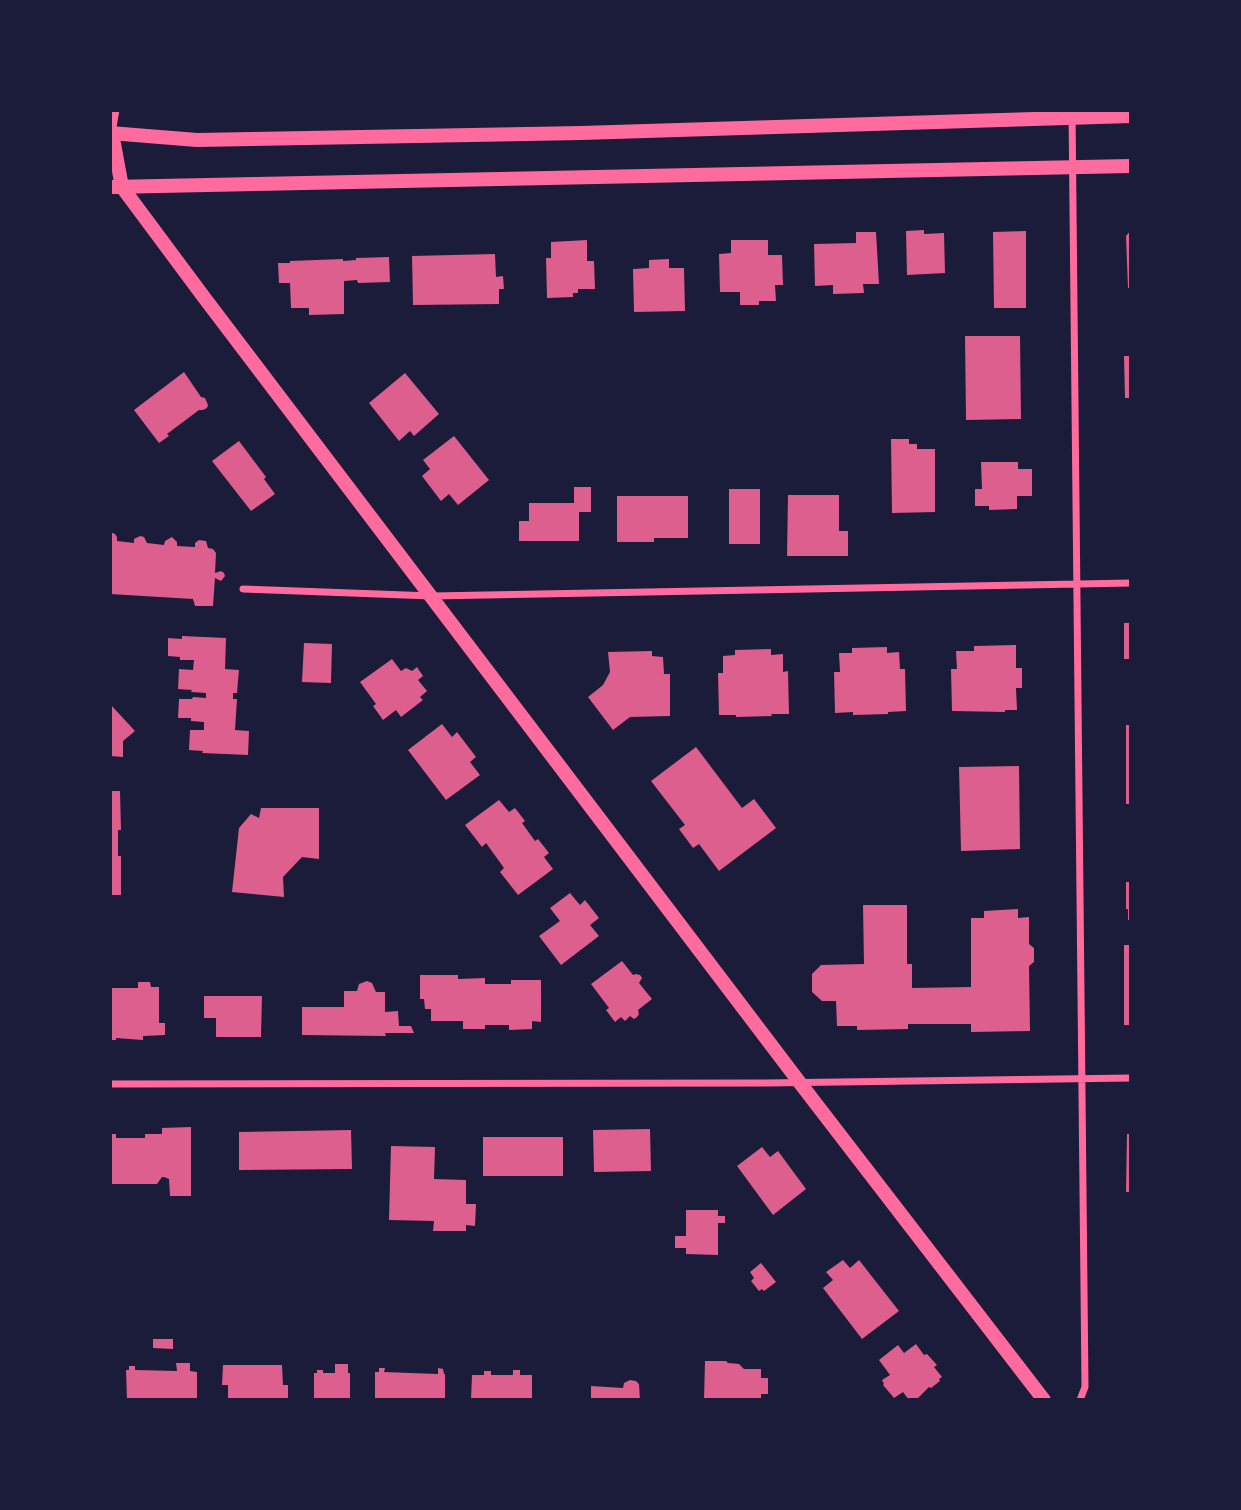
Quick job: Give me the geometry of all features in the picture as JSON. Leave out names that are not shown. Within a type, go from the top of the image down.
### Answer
[{"type":"main road","points":[[1044,1400],[203,296],[116,187],[111,133],[211,140],[595,133],[1072,114],[1131,116]]},
{"type":"main road","points":[[116,187],[1131,166]]},
{"type":"street","points":[[111,133],[116,110]]},
{"type":"street","points":[[1072,114],[1082,1044],[1080,1079],[1084,1387],[1080,1400]]},
{"type":"street","points":[[243,589],[432,596],[1131,583]]},
{"type":"street","points":[[110,1084],[800,1083],[1131,1078]]},
{"type":"building","points":[[924,230],[924,234],[944,233],[945,273],[907,275],[906,231]]},
{"type":"building","points":[[1131,230],[1131,288],[1128,288],[1126,236]]},
{"type":"building","points":[[1026,231],[1026,308],[994,308],[993,232]]},
{"type":"building","points":[[856,232],[876,232],[879,284],[863,284],[864,293],[833,294],[833,285],[815,286],[814,244],[856,243]]},
{"type":"building","points":[[587,240],[587,261],[594,261],[595,289],[578,289],[578,293],[573,293],[573,297],[547,298],[546,258],[551,258],[551,242]]},
{"type":"building","points":[[731,240],[768,240],[768,255],[782,255],[783,285],[775,285],[776,301],[740,305],[740,292],[720,292],[719,254],[731,253]]},
{"type":"building","points":[[495,254],[496,277],[503,276],[504,289],[499,289],[499,304],[413,305],[412,256]]},
{"type":"building","points":[[389,257],[390,282],[344,281],[344,314],[309,315],[309,308],[291,308],[290,283],[279,283],[278,263]]},
{"type":"building","points":[[669,259],[669,268],[684,268],[685,311],[634,312],[633,269],[649,268],[649,260]]},
{"type":"building","points":[[965,336],[1020,336],[1021,419],[966,420]]},
{"type":"building","points":[[1124,356],[1131,356],[1131,398],[1125,398]]},
{"type":"building","points":[[184,372],[201,397],[205,398],[207,408],[199,410],[159,443],[134,410]]},
{"type":"building","points":[[405,373],[439,414],[414,436],[410,431],[399,441],[369,403]]},
{"type":"building","points":[[454,436],[489,480],[458,505],[449,494],[441,501],[422,476],[430,469],[423,460]]},
{"type":"building","points":[[891,439],[909,439],[909,444],[917,444],[917,449],[935,449],[935,512],[892,513]]},
{"type":"building","points":[[239,441],[266,477],[264,479],[275,494],[251,511],[212,461]]},
{"type":"building","points":[[981,462],[1018,462],[1018,469],[1032,469],[1032,496],[1017,496],[1017,509],[989,510],[989,506],[975,506],[975,489],[982,489]]},
{"type":"building","points":[[574,487],[591,487],[591,512],[579,512],[579,541],[519,541],[519,521],[529,521],[529,503],[574,503]]},
{"type":"building","points":[[729,489],[760,489],[760,544],[729,544]]},
{"type":"building","points":[[788,495],[839,495],[839,531],[848,531],[848,556],[787,556]]},
{"type":"building","points":[[617,496],[688,496],[688,538],[617,542]]},
{"type":"building","points":[[110,532],[115,534],[117,541],[134,543],[134,539],[140,536],[144,537],[147,543],[164,545],[165,541],[172,537],[177,546],[195,547],[199,540],[206,541],[208,548],[216,553],[215,573],[221,571],[225,576],[221,581],[215,578],[213,606],[195,606],[193,599],[110,594]]},
{"type":"building","points":[[1124,623],[1131,623],[1131,659],[1124,659]]},
{"type":"building","points":[[182,636],[226,638],[225,669],[239,670],[237,693],[233,693],[233,699],[237,699],[235,730],[249,731],[248,755],[189,750],[190,730],[204,730],[204,722],[178,718],[179,699],[206,698],[206,693],[178,689],[179,669],[193,670],[194,660],[180,660],[180,657],[168,656],[168,638],[182,639]]},
{"type":"building","points":[[304,643],[332,644],[331,683],[302,682]]},
{"type":"building","points":[[1016,645],[1016,668],[1022,668],[1022,688],[1016,688],[1017,710],[952,711],[951,669],[957,669],[956,651],[974,651],[974,646]]},
{"type":"building","points":[[887,647],[887,653],[899,652],[900,669],[905,669],[906,711],[853,715],[853,712],[835,713],[834,672],[840,672],[839,653],[852,653],[852,648]]},
{"type":"building","points":[[771,649],[771,655],[783,654],[783,672],[788,671],[789,714],[736,717],[719,715],[718,673],[723,673],[723,656],[735,655],[735,650]]},
{"type":"building","points":[[652,651],[652,656],[663,657],[664,674],[670,674],[670,716],[630,717],[613,730],[588,697],[603,685],[610,672],[608,652]]},
{"type":"building","points":[[392,659],[401,671],[406,668],[412,671],[417,667],[423,676],[418,680],[427,691],[420,697],[423,700],[401,717],[396,710],[383,720],[373,706],[376,704],[360,682]]},
{"type":"building","points":[[110,704],[135,731],[123,741],[123,757],[110,756]]},
{"type":"building","points":[[442,724],[452,737],[457,732],[476,757],[470,762],[480,775],[446,800],[408,750]]},
{"type":"building","points":[[1126,725],[1131,725],[1131,804],[1126,804]]},
{"type":"building","points":[[696,747],[742,808],[754,799],[776,828],[719,871],[699,844],[693,848],[679,829],[685,825],[651,781]]},
{"type":"building","points":[[1019,766],[1020,849],[961,851],[959,767]]},
{"type":"building","points":[[110,791],[120,791],[121,830],[118,830],[118,856],[121,856],[121,895],[110,895]]},
{"type":"building","points":[[499,800],[509,812],[515,808],[535,841],[538,839],[549,853],[544,857],[553,869],[518,895],[500,872],[504,868],[486,843],[482,847],[465,825]]},
{"type":"building","points":[[261,808],[319,808],[319,859],[302,857],[283,877],[284,897],[232,892],[239,828],[251,814],[259,818]]},
{"type":"building","points":[[1126,882],[1131,882],[1131,920],[1128,920],[1126,909]]},
{"type":"building","points":[[570,893],[580,905],[585,900],[599,918],[590,925],[599,936],[561,965],[539,936],[560,921],[550,908]]},
{"type":"building","points":[[863,905],[907,905],[907,964],[912,964],[912,988],[971,987],[971,918],[984,918],[984,911],[1018,909],[1018,918],[1029,917],[1029,944],[1034,948],[1034,962],[1029,966],[1030,1031],[971,1032],[971,1024],[908,1024],[908,1029],[857,1030],[857,1026],[837,1026],[836,1001],[822,1001],[812,992],[812,974],[821,965],[864,964]]},
{"type":"building","points":[[1124,945],[1131,945],[1131,1025],[1124,1025]]},
{"type":"building","points":[[622,961],[633,975],[640,975],[642,978],[639,983],[652,999],[638,1010],[639,1014],[634,1019],[630,1016],[625,1021],[621,1017],[615,1022],[606,1010],[609,1008],[591,984]]},
{"type":"building","points":[[420,975],[458,975],[458,979],[485,978],[485,984],[511,984],[511,980],[541,980],[541,1022],[532,1021],[532,1029],[509,1030],[509,1025],[463,1029],[463,1021],[431,1021],[431,1009],[425,1009],[424,999],[420,999]]},
{"type":"building","points":[[367,981],[372,983],[376,992],[385,992],[385,1012],[398,1011],[399,1026],[411,1026],[414,1033],[385,1033],[386,1036],[302,1035],[302,1007],[344,1007],[344,991],[357,991],[359,984]]},
{"type":"building","points":[[138,982],[150,982],[151,987],[159,987],[159,1023],[165,1023],[165,1035],[143,1036],[143,1040],[110,1040],[110,988],[138,988]]},
{"type":"building","points":[[204,996],[262,996],[261,1037],[216,1037],[216,1018],[204,1018]]},
{"type":"building","points":[[191,1127],[191,1196],[170,1196],[169,1179],[164,1177],[157,1184],[110,1184],[110,1134],[116,1134],[116,1138],[145,1138],[145,1134],[162,1134],[162,1128]]},
{"type":"building","points":[[650,1129],[651,1171],[594,1172],[593,1130]]},
{"type":"building","points":[[351,1130],[352,1169],[239,1170],[239,1132]]},
{"type":"building","points":[[1127,1134],[1131,1134],[1131,1192],[1126,1192]]},
{"type":"building","points":[[483,1137],[563,1137],[563,1176],[483,1176]]},
{"type":"building","points":[[391,1146],[435,1147],[434,1179],[466,1180],[466,1204],[476,1204],[475,1226],[466,1225],[466,1231],[433,1231],[434,1221],[389,1220]]},
{"type":"building","points":[[762,1147],[770,1157],[778,1151],[806,1189],[773,1215],[737,1166]]},
{"type":"building","points":[[686,1210],[718,1210],[718,1216],[725,1216],[725,1223],[718,1223],[718,1255],[686,1254],[686,1248],[675,1248],[675,1236],[686,1236]]},
{"type":"building","points":[[843,1260],[850,1268],[859,1260],[899,1311],[862,1339],[823,1288],[833,1280],[826,1272]]},
{"type":"building","points":[[761,1263],[776,1282],[764,1291],[759,1291],[751,1281],[754,1278],[750,1272]]},
{"type":"building","points":[[153,1339],[173,1339],[173,1349],[153,1348]]},
{"type":"building","points":[[916,1344],[924,1355],[927,1354],[937,1365],[934,1367],[942,1377],[916,1400],[909,1400],[903,1392],[894,1398],[883,1385],[882,1380],[890,1375],[879,1360],[898,1345],[904,1353]]},
{"type":"building","points":[[705,1361],[726,1361],[739,1364],[744,1369],[761,1369],[761,1378],[768,1378],[768,1394],[761,1394],[761,1400],[704,1400]]},
{"type":"building","points":[[176,1363],[190,1363],[190,1371],[197,1372],[197,1400],[127,1400],[126,1370],[129,1370],[129,1366],[135,1366],[135,1370],[177,1371]]},
{"type":"building","points":[[335,1364],[348,1364],[350,1400],[314,1400],[314,1373],[323,1370],[323,1373],[335,1373]]},
{"type":"building","points":[[223,1365],[282,1365],[283,1385],[288,1385],[288,1400],[228,1400],[228,1385],[222,1385]]},
{"type":"building","points":[[379,1368],[385,1368],[384,1372],[438,1374],[438,1368],[443,1369],[445,1400],[375,1400],[375,1372],[379,1372]]},
{"type":"building","points":[[513,1370],[520,1370],[520,1375],[532,1375],[532,1400],[471,1400],[472,1375],[484,1375],[484,1371],[491,1371],[491,1375],[513,1375]]},
{"type":"building","points":[[630,1380],[639,1384],[640,1400],[591,1400],[591,1386],[623,1388],[624,1383]]}]
